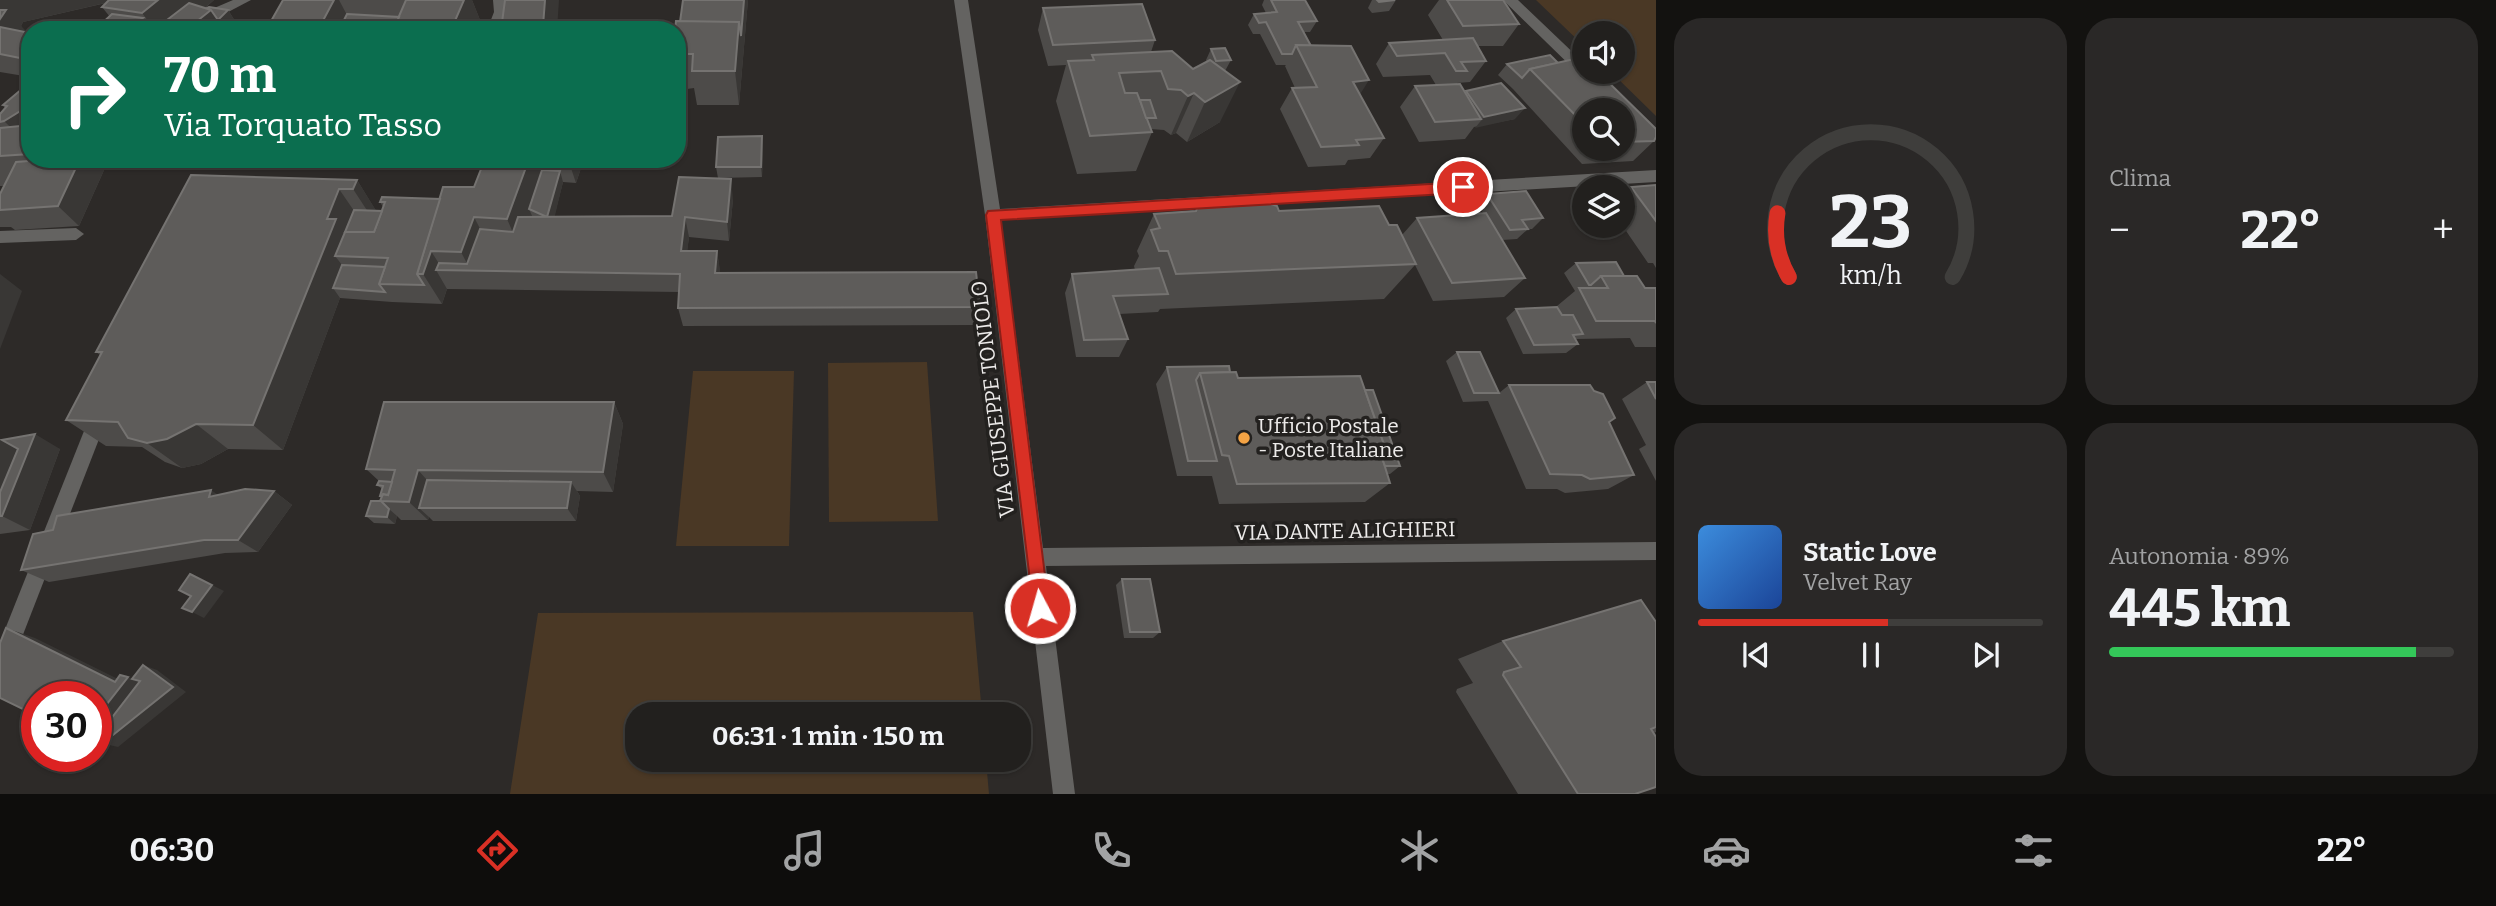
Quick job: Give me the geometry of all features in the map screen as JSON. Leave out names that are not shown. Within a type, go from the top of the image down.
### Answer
[{"type":"street","points":[[196,21],[244,0]]},
{"type":"street","points":[[498,21],[501,12],[500,0]]},
{"type":"street","name":"VIA GIUSEPPE TONIOLO","points":[[961,0],[993,215],[1064,794]]},
{"type":"street","points":[[1510,0],[1602,89]]},
{"type":"street","points":[[993,215],[1656,176]]},
{"type":"street","points":[[0,237],[76,234]]},
{"type":"street","points":[[0,668],[100,413]]},
{"type":"street","name":"VIA DANTE ALIGHIERI","points":[[1035,557],[1656,551]]},
{"type":"shaded area","points":[[1536,0],[1656,0],[1656,116],[1623,84],[1635,84],[1635,21],[1572,21],[1572,34]]},
{"type":"shaded area","points":[[927,362],[938,521],[829,522],[828,363]]},
{"type":"shaded area","points":[[693,371],[794,371],[789,546],[676,546]]},
{"type":"shaded area","points":[[973,612],[981,702],[625,702],[625,772],[987,772],[989,794],[510,794],[538,613]]},
{"type":"building","points":[[109,0],[158,0],[142,13],[102,7]]},
{"type":"building","points":[[283,0],[334,0],[323,21],[271,21]]},
{"type":"building","points":[[406,0],[464,0],[455,21],[397,21]]},
{"type":"building","points":[[505,0],[545,0],[543,21],[502,21]]},
{"type":"building","points":[[683,0],[744,0],[741,36],[739,22],[680,21]]},
{"type":"building","points":[[1271,0],[1305,0],[1317,21],[1298,22],[1311,46],[1296,45],[1292,54],[1282,54],[1266,22],[1259,23],[1254,14],[1277,12]]},
{"type":"building","points":[[1447,0],[1503,0],[1519,24],[1463,26]]},
{"type":"building","points":[[189,3],[211,10],[197,21],[166,21]]},
{"type":"building","points":[[1142,4],[1155,40],[1053,45],[1043,8]]},
{"type":"building","points":[[207,8],[228,10],[218,20]]},
{"type":"building","points":[[112,14],[143,18],[139,21],[104,21]]},
{"type":"building","points":[[347,14],[399,17],[397,21],[344,21]]},
{"type":"building","points":[[686,21],[739,22],[735,71],[692,71],[693,54],[686,54]]},
{"type":"building","points":[[0,27],[21,31],[21,58],[0,54]]},
{"type":"building","points":[[1473,38],[1486,61],[1461,62],[1467,71],[1456,71],[1445,53],[1397,56],[1389,43]]},
{"type":"building","points":[[1296,45],[1351,46],[1369,80],[1353,82],[1384,138],[1356,140],[1359,145],[1321,147],[1292,88],[1317,87]]},
{"type":"building","points":[[1225,48],[1231,60],[1216,61],[1211,49]]},
{"type":"building","points":[[1172,51],[1193,69],[1210,60],[1240,82],[1205,102],[1194,93],[1188,96],[1181,90],[1168,89],[1161,71],[1119,73],[1125,93],[1137,93],[1152,132],[1090,136],[1068,61],[1094,60],[1092,55]]},
{"type":"building","points":[[1550,55],[1558,63],[1530,69],[1522,78],[1507,64]]},
{"type":"building","points":[[1572,59],[1572,84],[1610,84],[1624,98],[1572,98],[1572,112],[1530,69]]},
{"type":"building","points":[[1501,83],[1525,108],[1484,117],[1466,91]]},
{"type":"building","points":[[1460,84],[1481,119],[1435,122],[1415,86]]},
{"type":"building","points":[[21,90],[21,111],[0,122],[0,114],[7,106],[3,105]]},
{"type":"building","points":[[1140,100],[1150,100],[1156,118],[1146,118]]},
{"type":"building","points":[[1635,108],[1656,129],[1654,141],[1635,142]]},
{"type":"building","points":[[21,126],[21,155],[0,156],[0,128]]},
{"type":"building","points":[[762,136],[761,167],[716,167],[718,137]]},
{"type":"building","points":[[16,162],[21,162],[21,168],[76,168],[58,206],[0,210],[0,194]]},
{"type":"building","points":[[481,168],[526,168],[507,219],[474,217],[461,252],[431,251],[423,274],[417,274],[443,187],[474,187]]},
{"type":"building","points":[[542,170],[560,171],[547,217],[529,209]]},
{"type":"building","points":[[191,175],[357,180],[353,189],[339,189],[327,219],[336,219],[253,425],[196,424],[167,439],[147,443],[128,438],[118,422],[66,420],[102,352],[96,352]]},
{"type":"building","points":[[679,177],[731,179],[727,222],[685,217],[681,251],[717,251],[715,273],[976,272],[980,307],[678,308],[680,274],[436,270],[439,263],[467,264],[480,229],[513,232],[518,217],[672,216]]},
{"type":"building","points":[[1656,185],[1656,221],[1635,192],[1635,187]]},
{"type":"building","points":[[1526,191],[1543,218],[1522,220],[1528,229],[1510,230],[1487,194]]},
{"type":"building","points":[[382,197],[440,199],[417,274],[424,285],[379,284],[388,258],[335,256],[345,232],[374,232],[385,202],[380,202]]},
{"type":"building","points":[[1258,200],[1277,206],[1279,211],[1379,206],[1389,225],[1397,225],[1416,264],[1176,274],[1168,251],[1159,251],[1151,230],[1160,228],[1154,214],[1196,211],[1198,206],[1231,206],[1232,202]]},
{"type":"building","points":[[354,210],[382,211],[374,232],[345,232]]},
{"type":"building","points":[[1486,213],[1525,278],[1452,283],[1417,218]]},
{"type":"building","points":[[1616,262],[1624,276],[1601,276],[1591,285],[1576,263]]},
{"type":"building","points":[[342,265],[385,267],[379,284],[385,292],[333,288]]},
{"type":"building","points":[[1159,268],[1168,294],[1113,296],[1128,339],[1084,340],[1072,274]]},
{"type":"building","points":[[1601,276],[1637,276],[1645,288],[1656,288],[1656,323],[1596,321],[1579,288],[1608,288]]},
{"type":"building","points":[[1557,307],[1562,315],[1573,315],[1583,334],[1573,335],[1578,344],[1534,345],[1516,309]]},
{"type":"building","points":[[1457,352],[1480,352],[1499,393],[1474,393]]},
{"type":"building","points":[[1229,366],[1230,372],[1200,373],[1196,380],[1217,461],[1188,461],[1167,367]]},
{"type":"building","points":[[1236,372],[1238,378],[1360,376],[1387,453],[1381,454],[1390,483],[1237,484],[1229,456],[1222,455],[1200,373]]},
{"type":"building","points":[[1647,382],[1656,382],[1656,399]]},
{"type":"building","points":[[1509,385],[1590,385],[1594,391],[1603,394],[1615,418],[1609,422],[1634,475],[1590,479],[1582,475],[1550,474]]},
{"type":"building","points":[[1365,390],[1373,390],[1400,466],[1385,466],[1382,458],[1387,453]]},
{"type":"building","points":[[384,402],[614,402],[603,472],[418,470],[409,502],[380,501],[383,494],[388,495],[395,470],[366,469]]},
{"type":"building","points":[[35,434],[0,516],[0,492],[18,449],[2,440]]},
{"type":"building","points":[[427,480],[571,482],[567,508],[419,508]]},
{"type":"building","points":[[379,481],[392,482],[388,495],[380,496],[383,486],[377,485]]},
{"type":"building","points":[[245,489],[274,491],[238,540],[204,540],[21,570],[33,534],[53,530],[57,516],[211,490],[209,497]]},
{"type":"building","points":[[371,501],[381,501],[389,509],[387,517],[366,516]]},
{"type":"building","points":[[190,574],[212,585],[192,612],[182,608],[191,596],[179,590]]},
{"type":"building","points":[[1122,579],[1150,579],[1160,632],[1130,632]]},
{"type":"building","points":[[1641,600],[1656,622],[1656,727],[1651,729],[1656,737],[1656,787],[1635,794],[1578,794],[1503,675],[1504,672],[1521,667],[1503,641]]},
{"type":"building","points":[[6,628],[115,682],[120,675],[128,677],[112,698],[112,681],[21,681],[21,708],[0,698],[0,643]]},
{"type":"building","points":[[143,665],[173,687],[112,736],[112,717],[140,681],[132,679]]},
{"type":"place","name":"Ufficio Postale - Poste Italiane","points":[[1244,438]]},
{"type":"route","points":[[1040,608],[993,215],[1463,187]]}]
